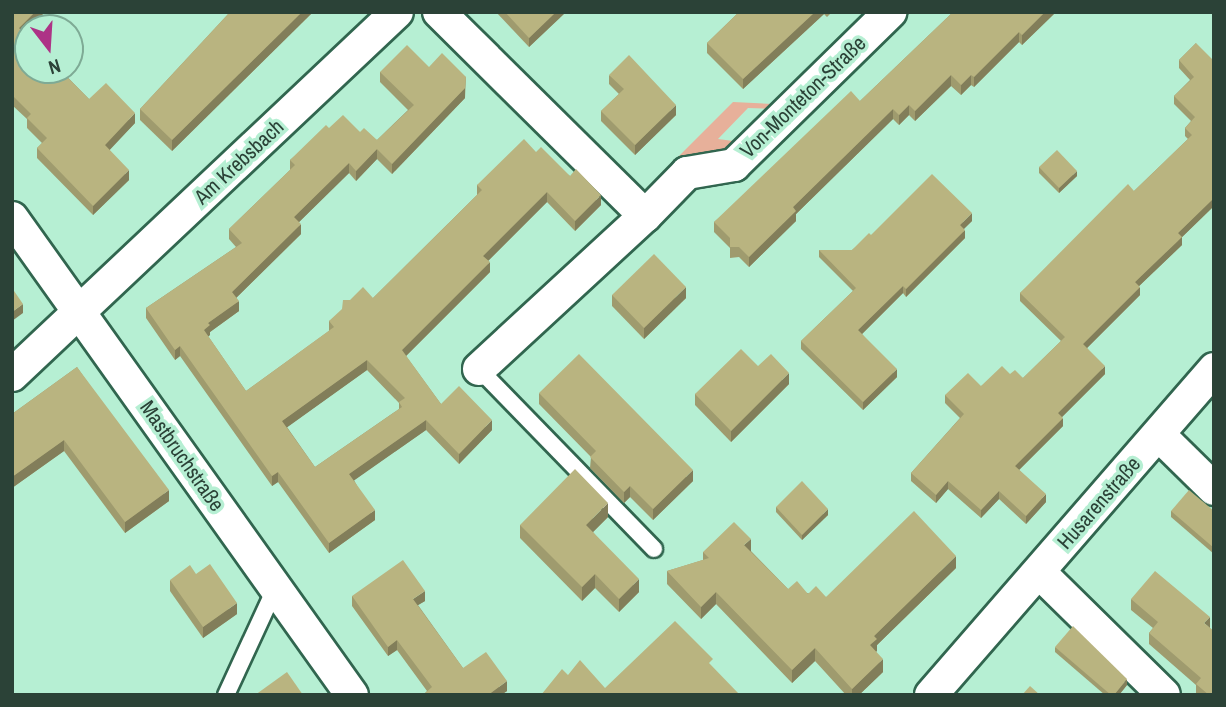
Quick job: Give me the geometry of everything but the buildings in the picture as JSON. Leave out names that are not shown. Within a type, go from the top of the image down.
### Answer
[{"type":"street","name":"Am Krebsbach","points":[[12,375],[397,12]]},
{"type":"street","points":[[439,12],[645,216]]},
{"type":"street","name":"Von-Monteton-Straße","points":[[479,369],[645,216],[687,173],[734,165],[890,12]]},
{"type":"street","name":"Mastbruchstraße","points":[[12,218],[81,311],[352,695]]},
{"type":"street","name":"Husarenstraße","points":[[931,695],[1214,369]]},
{"type":"street","points":[[1159,435],[1214,489]]},
{"type":"street","points":[[1040,572],[1164,695]]},
{"type":"lane","points":[[479,369],[654,549]]},
{"type":"lane","points":[[226,695],[275,589]]},
{"type":"shaded area","points":[[777,100],[780,103],[775,109],[748,108],[718,139],[741,142],[718,155],[678,157],[733,102],[773,104]]}]
